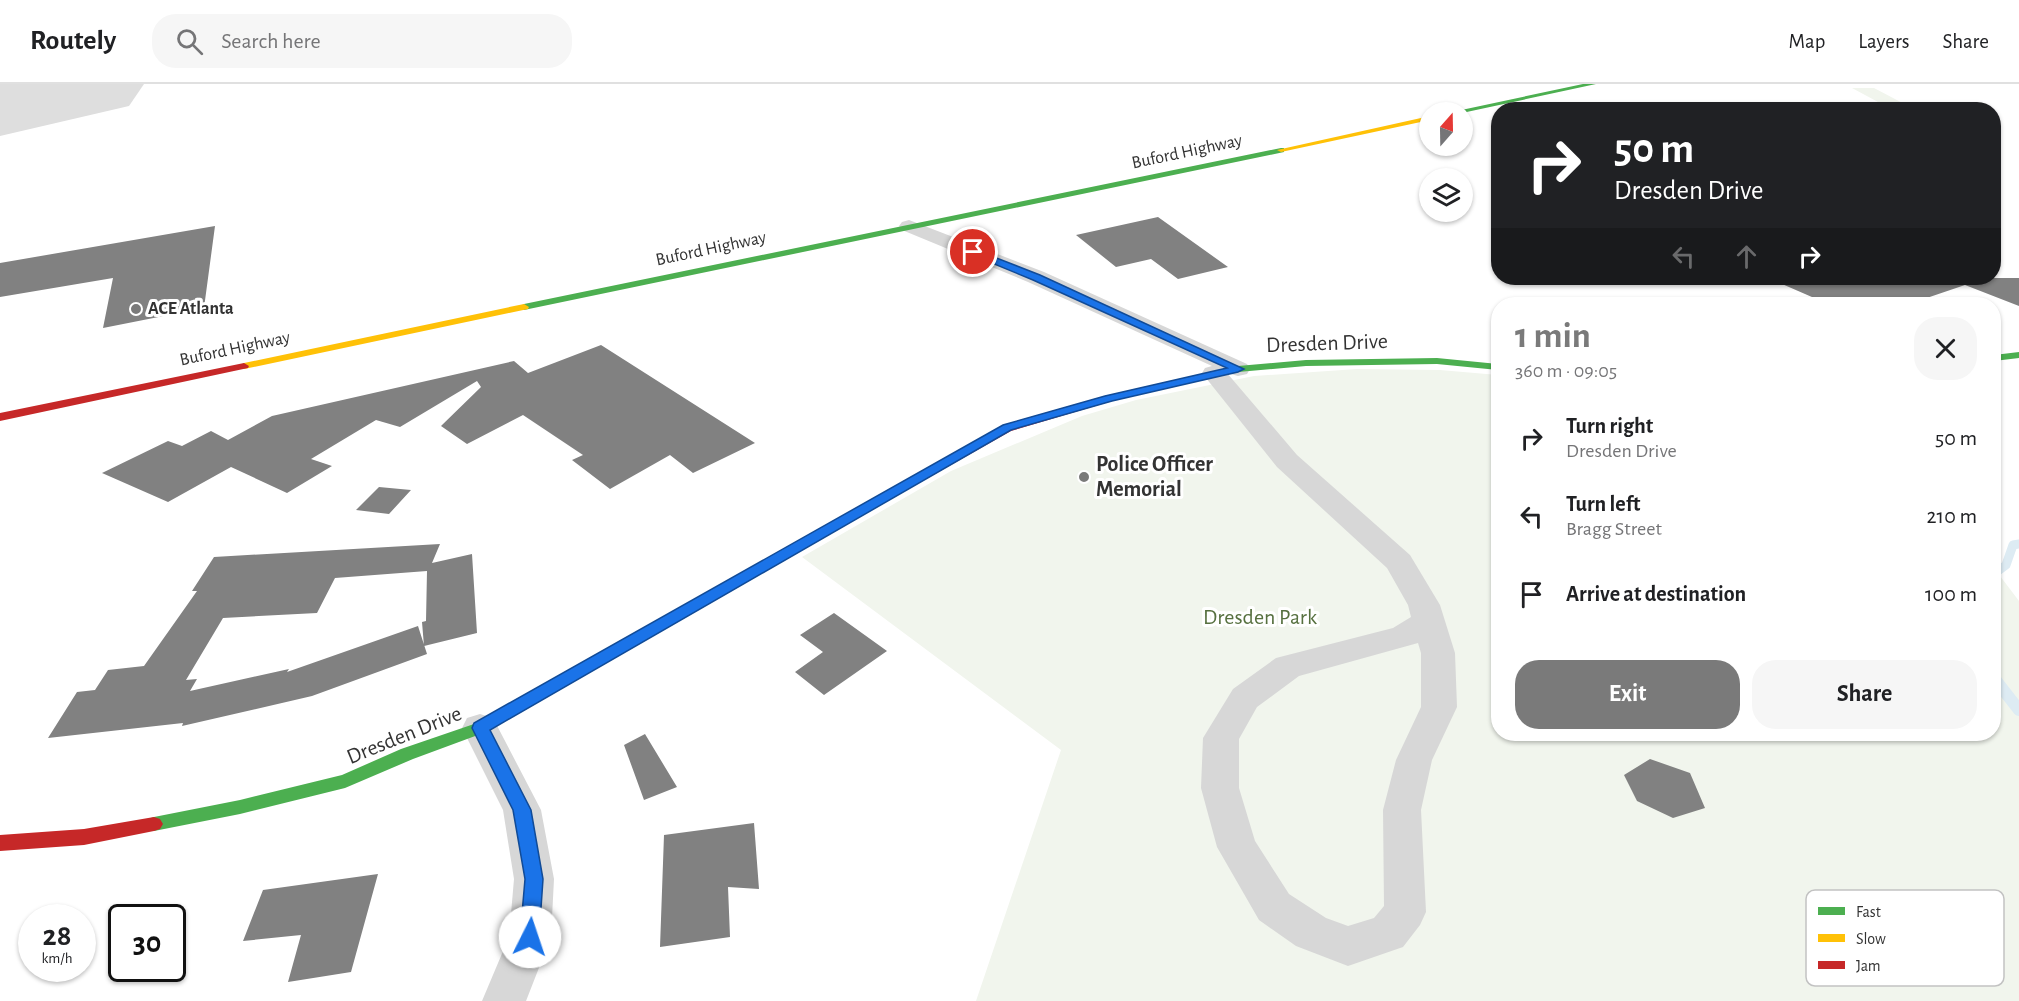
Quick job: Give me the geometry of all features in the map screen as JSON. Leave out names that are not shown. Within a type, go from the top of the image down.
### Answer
[{"type":"main road","points":[[1505,102],[1593,84]]},
{"type":"main road","points":[[1473,109],[1491,105]]},
{"type":"main road","name":"Buford Highway","points":[[0,417],[909,226],[1124,184],[1419,120]]},
{"type":"main road","points":[[2001,357],[2019,355]]},
{"type":"main road","name":"Dresden Drive","points":[[0,843],[84,837],[240,807],[345,781],[407,754],[480,728],[1007,428],[1109,398],[1226,371],[1305,363],[1437,361],[1491,366]]},
{"type":"street","points":[[909,226],[1036,278],[1226,371],[1287,461],[1399,562],[1424,605],[1429,622],[1438,653],[1438,707],[1414,759],[1402,810],[1405,912],[1388,933],[1348,946],[1311,932],[1274,907],[1236,846],[1220,788],[1221,738],[1245,698],[1288,667],[1402,637],[1429,622]]},
{"type":"street","points":[[480,728],[522,810],[534,879],[530,937],[504,1001]]},
{"type":"green space","points":[[1852,88],[1874,88],[1901,102],[1878,102]]},
{"type":"green space","name":"Dresden Park","points":[[1357,369],[1440,370],[1491,374],[1491,741],[2001,741],[2001,577],[2019,601],[2019,1001],[976,1001],[1061,750],[802,557],[951,471],[1082,416],[1136,400],[1254,376]]},
{"type":"building","points":[[1158,217],[1228,267],[1178,279],[1151,259],[1116,267],[1076,235]]},
{"type":"building","points":[[215,226],[204,308],[103,328],[113,278],[0,297],[0,263]]},
{"type":"building","points":[[2001,278],[2019,278],[2019,306],[2001,297],[1965,285],[2001,285]]},
{"type":"building","points":[[1784,285],[1965,285],[1930,297],[1812,297]]},
{"type":"building","points":[[601,345],[755,443],[693,473],[670,455],[610,489],[572,460],[583,455],[523,415],[467,444],[441,426],[481,387],[477,381],[400,427],[376,420],[311,459],[332,466],[287,493],[231,467],[168,502],[102,473],[168,441],[182,446],[211,431],[228,440],[272,416],[514,361],[528,373]]},
{"type":"building","points":[[379,487],[411,490],[389,514],[356,510]]},
{"type":"building","points":[[440,544],[432,563],[472,554],[477,633],[424,646],[427,654],[312,696],[182,726],[183,723],[48,738],[77,692],[95,690],[108,670],[144,666],[197,591],[192,591],[214,557]],"holes":[[[427,571],[426,621],[422,622],[424,644],[418,626],[287,672],[289,669],[190,691],[197,679],[186,680],[223,618],[317,613],[335,578]]]},
{"type":"building","points":[[834,613],[887,651],[824,695],[795,672],[823,652],[800,635]]},
{"type":"building","points":[[645,734],[677,787],[644,800],[624,745]]},
{"type":"building","points":[[1650,759],[1690,773],[1705,808],[1673,818],[1637,801],[1624,775]]},
{"type":"building","points":[[754,823],[759,889],[728,887],[730,937],[660,947],[664,835]]},
{"type":"building","points":[[378,874],[351,972],[288,982],[301,935],[243,941],[263,890]]},
{"type":"waterway","points":[[2001,569],[2006,565],[2013,545],[2019,544]]},
{"type":"waterway","points":[[2001,687],[2019,710]]},
{"type":"runway","points":[[0,104],[92,84]]},
{"type":"traffic: fast","points":[[1505,102],[1593,84]]},
{"type":"traffic: fast","points":[[1473,109],[1491,105]]},
{"type":"traffic: fast","points":[[524,307],[1281,150]]},
{"type":"traffic: fast","points":[[2001,357],[2019,355]]},
{"type":"traffic: fast","points":[[1166,385],[1238,369],[1306,363],[1437,361],[1491,366]]},
{"type":"traffic: fast","points":[[154,824],[240,807],[345,781],[407,754],[480,728],[908,484]]},
{"type":"traffic: slow","points":[[1281,150],[1419,120]]},
{"type":"traffic: slow","points":[[244,366],[524,307]]},
{"type":"traffic: jam","points":[[0,417],[244,366]]},
{"type":"traffic: jam","points":[[908,484],[1007,428],[1109,398],[1166,385]]},
{"type":"traffic: jam","points":[[0,843],[84,837],[154,824]]},
{"type":"place","name":"ACE Atlanta","points":[[136,309]]},
{"type":"place","name":"Police Officer Memorial","points":[[1084,477]]},
{"type":"route","points":[[530,937],[534,879],[522,810],[480,728],[1007,428],[1109,398],[1238,369],[973,252]]}]
